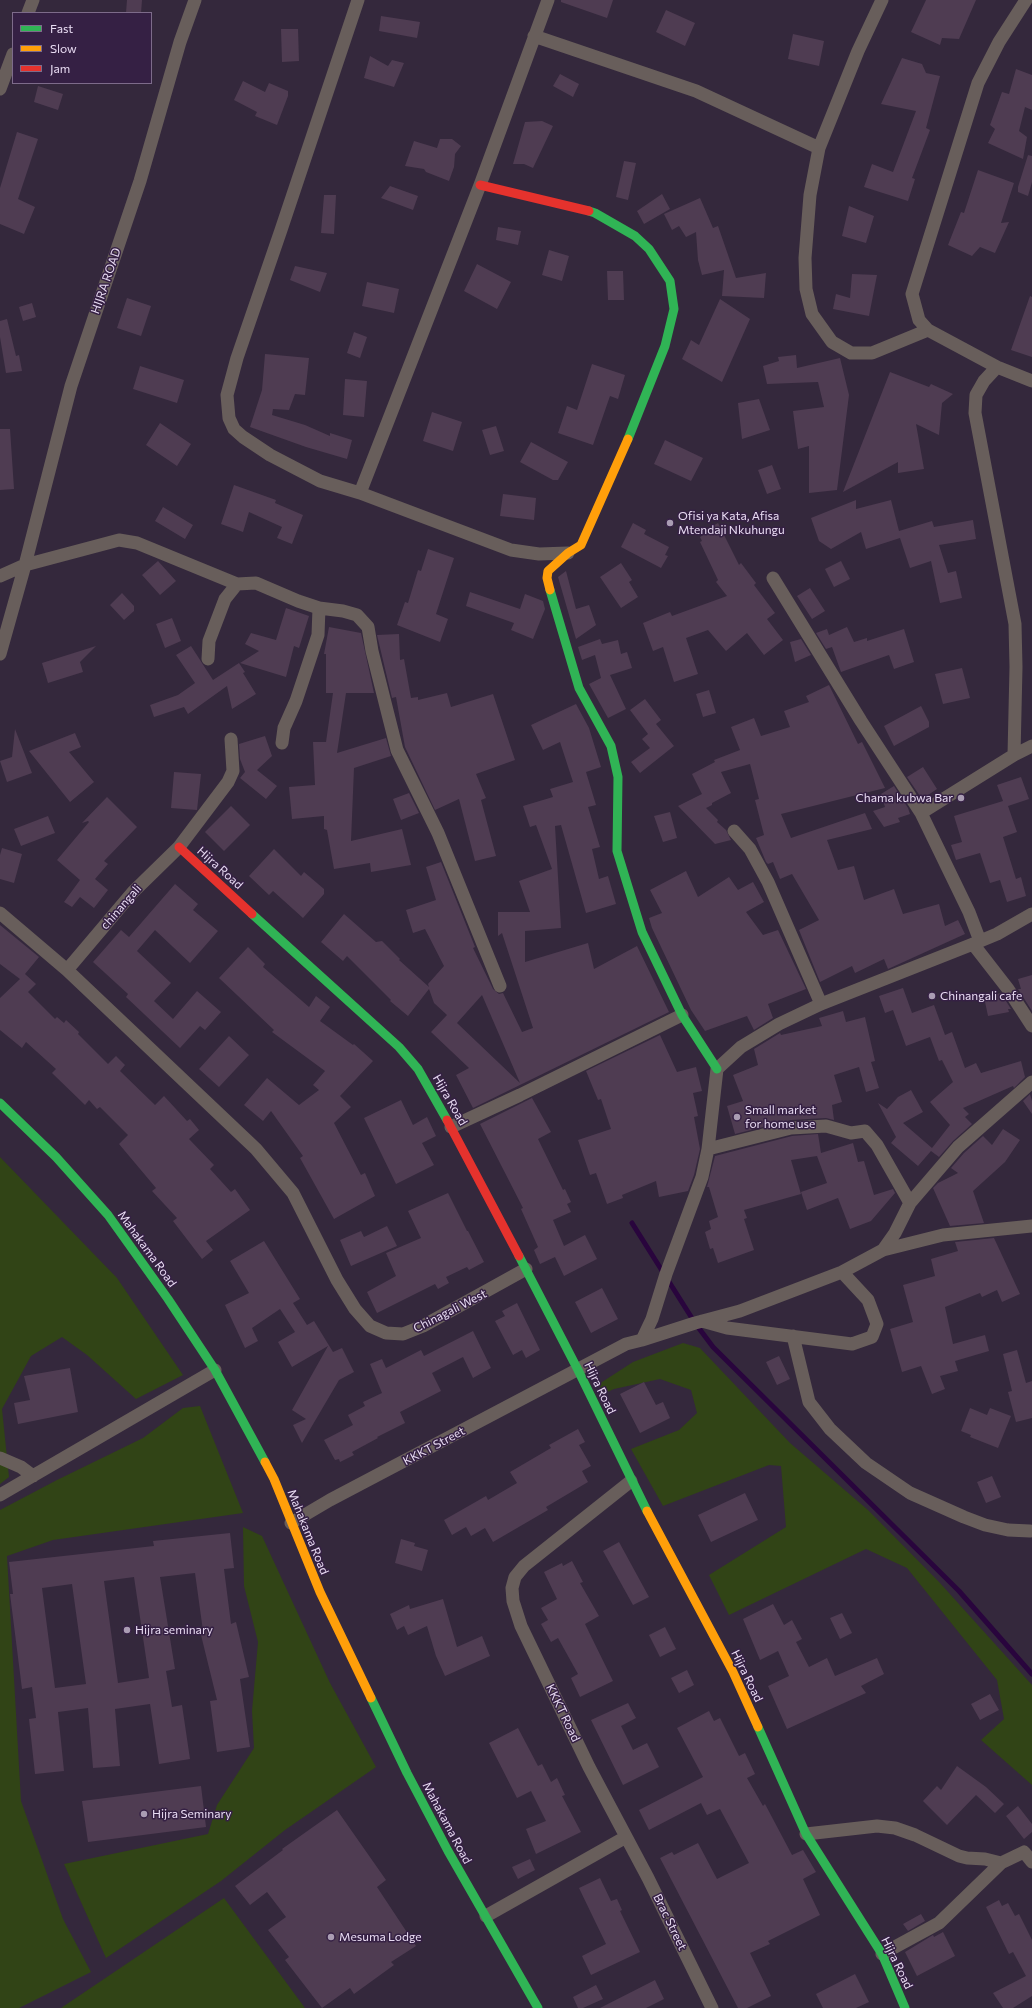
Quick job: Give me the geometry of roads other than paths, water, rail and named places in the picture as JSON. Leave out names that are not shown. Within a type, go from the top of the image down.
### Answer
[{"type":"street","points":[[28,12],[33,0]]},
{"type":"street","name":"HIJRA ROAD","points":[[0,654],[25,565],[71,386],[140,181],[180,42],[195,0]]},
{"type":"street","points":[[358,0],[236,358],[227,395],[229,418],[234,429],[242,437],[270,456],[320,481],[360,492],[511,550],[539,554],[568,553]]},
{"type":"street","points":[[360,492],[480,185],[548,0]]},
{"type":"street","points":[[882,0],[858,51],[819,148],[810,195],[805,258],[806,290],[812,314],[832,342],[851,353],[872,353],[928,330]]},
{"type":"street","points":[[1026,0],[999,42],[978,82],[912,294],[919,320],[928,330],[997,367],[1032,381]]},
{"type":"street","points":[[534,36],[682,86],[819,148]]},
{"type":"street","points":[[0,89],[12,57]]},
{"type":"street","points":[[480,185],[595,213],[635,236],[649,248],[670,281],[674,309],[665,346],[627,441],[581,545],[568,553],[548,571],[547,578],[579,688],[611,746],[618,777],[617,851],[619,862],[642,932],[682,1015],[717,1069],[708,1149],[702,1177],[666,1274],[652,1319],[642,1340]]},
{"type":"street","points":[[997,367],[984,381],[976,395],[975,413],[1015,624],[1016,667],[1014,755]]},
{"type":"street","points":[[0,576],[25,565],[119,540],[137,543],[237,584],[256,583],[298,601],[319,608],[343,611],[357,615],[368,627],[372,651],[397,750],[438,833],[500,986]]},
{"type":"street","points":[[773,578],[861,722],[921,813],[969,912],[977,943],[1032,1026]]},
{"type":"street","points":[[208,659],[209,641],[225,599],[237,584]]},
{"type":"street","points":[[282,743],[284,728],[296,701],[318,635],[319,608]]},
{"type":"street","name":"chinangali","points":[[67,970],[133,892],[179,847],[228,782],[233,771],[231,739]]},
{"type":"street","points":[[921,813],[1014,755],[1032,746]]},
{"type":"street","points":[[734,831],[750,849],[768,882],[821,1004]]},
{"type":"street","name":"Hijra Road","points":[[179,847],[399,1047],[418,1069],[451,1127],[526,1269],[578,1370],[631,1481],[733,1672],[806,1834],[882,1954],[905,2008]]},
{"type":"street","points":[[0,913],[67,970]]},
{"type":"street","points":[[717,1069],[741,1047],[779,1024],[821,1004],[977,943],[997,934],[1032,914]]},
{"type":"street","name":"Chinagali West","points":[[67,970],[261,1154],[293,1193],[336,1280],[355,1309],[370,1326],[386,1334],[403,1334],[423,1326],[526,1269]]},
{"type":"street","points":[[451,1127],[520,1095],[682,1015]]},
{"type":"street","points":[[883,1250],[895,1233],[910,1203],[958,1147],[1032,1082]]},
{"type":"street","name":"Mahakama Road","points":[[0,1103],[56,1157],[108,1215],[168,1299],[215,1370],[274,1479],[320,1592],[407,1772],[448,1851],[538,2008]]},
{"type":"street","points":[[708,1149],[791,1128],[826,1126],[851,1132],[865,1131],[877,1145],[910,1203]]},
{"type":"street","points":[[883,1250],[943,1235],[1032,1226]]},
{"type":"street","name":"KKKT Street","points":[[291,1523],[330,1500],[626,1344],[740,1311],[842,1272],[883,1250]]},
{"type":"street","points":[[702,1321],[727,1328],[852,1344],[872,1337],[877,1324],[868,1300],[842,1272]]},
{"type":"street","points":[[793,1336],[809,1402],[830,1429],[866,1463],[910,1493],[964,1517],[985,1525],[1008,1530],[1030,1531]]},
{"type":"street","points":[[0,1495],[215,1370]]},
{"type":"street","points":[[0,1458],[21,1467],[33,1476]]},
{"type":"street","name":"KKKT Road","points":[[626,1837],[589,1767],[522,1626],[513,1601],[512,1588],[515,1577],[524,1566],[631,1481]]},
{"type":"street","points":[[806,1834],[878,1826],[895,1828],[934,1843],[959,1856],[985,1859],[1001,1864]]},
{"type":"street","points":[[486,1916],[626,1837]]},
{"type":"street","name":"Brac Street","points":[[626,1837],[652,1885],[712,2008]]},
{"type":"street","points":[[882,1954],[939,1924],[1001,1864],[1024,1852],[1032,1862]]},
{"type":"waterway","points":[[632,1223],[695,1323],[713,1347],[959,1591],[1032,1674]]},
{"type":"place","name":"Ofisi ya Kata, Afisa Mtendaji Nkuhungu","points":[[670,523]]},
{"type":"place","name":"Chama kubwa Bar","points":[[961,798]]},
{"type":"place","name":"Chinangali cafe","points":[[932,996]]},
{"type":"place","name":"Small market for home use","points":[[737,1117]]},
{"type":"place","name":"Hijra seminary","points":[[127,1630]]},
{"type":"place","name":"Hijra Seminary","points":[[144,1814]]},
{"type":"place","name":"Mesuma Lodge","points":[[331,1937]]}]
